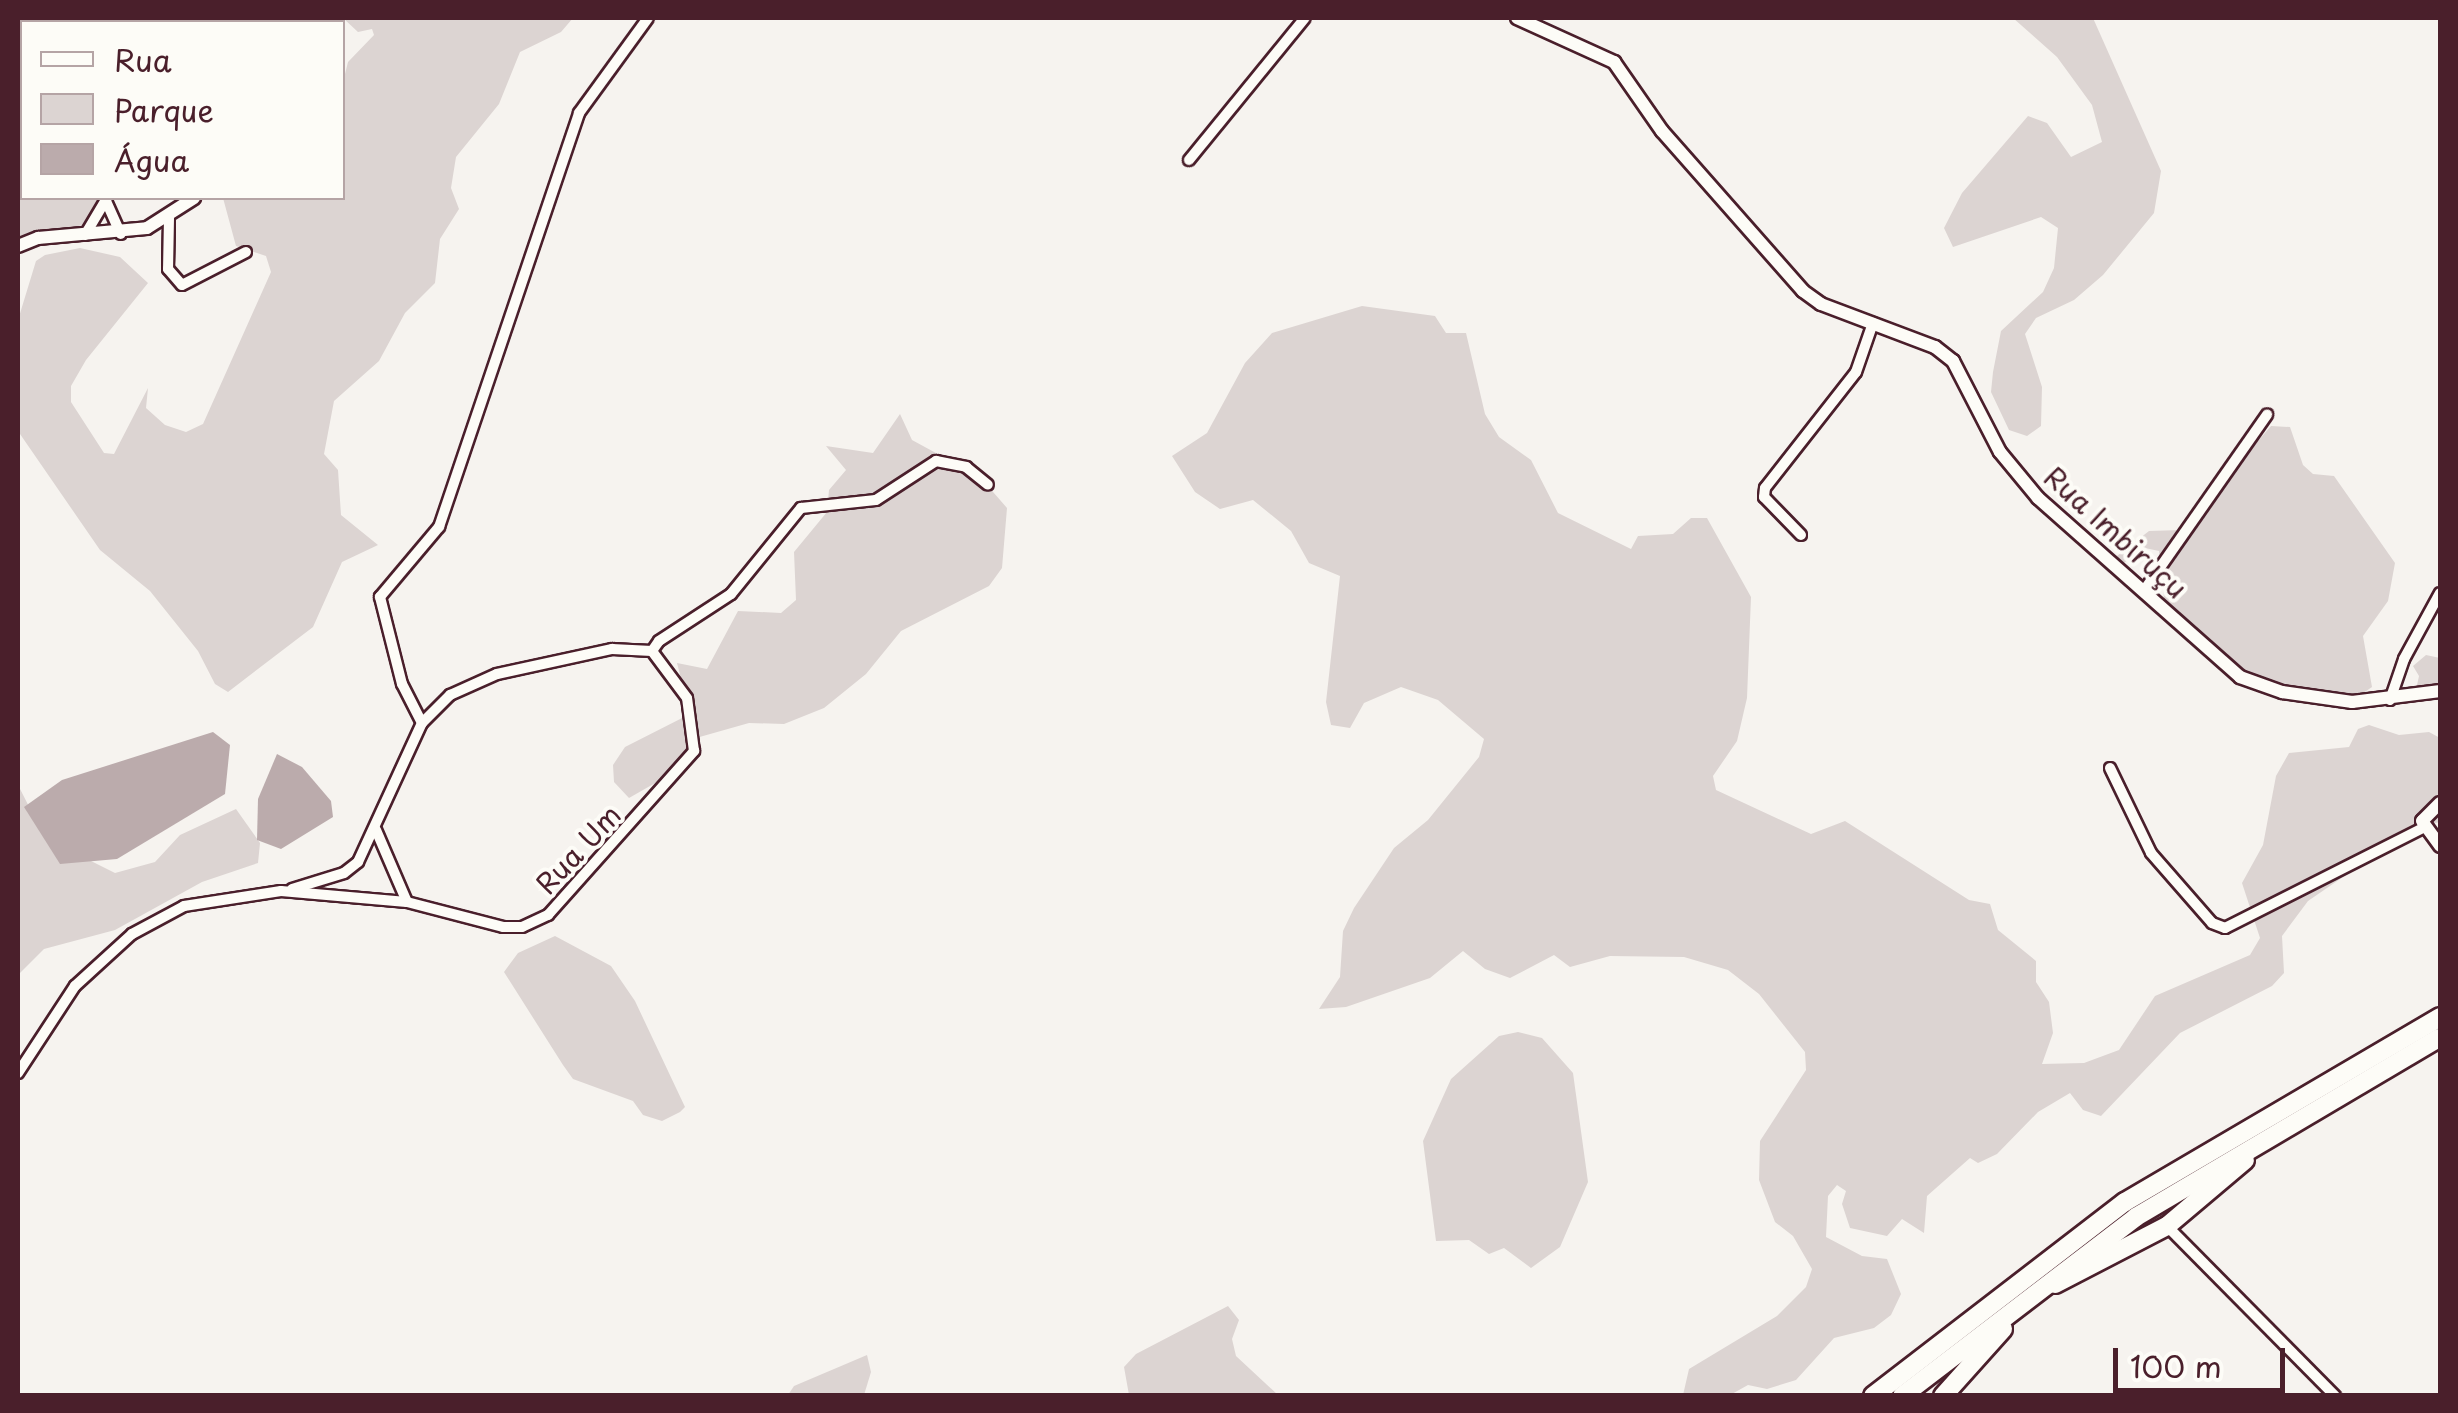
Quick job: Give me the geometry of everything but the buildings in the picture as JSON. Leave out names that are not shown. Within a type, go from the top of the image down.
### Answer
[{"type":"highway","points":[[1873,1396],[2125,1202],[2440,1017]]},
{"type":"highway","points":[[1902,1396],[2159,1202],[2440,1037]]},
{"type":"highway","points":[[2044,1286],[2086,1274],[2167,1226],[2260,1144]]},
{"type":"highway","points":[[1943,1396],[2026,1301]]},
{"type":"street","points":[[422,723],[402,684],[380,597],[397,570],[440,527],[579,114],[648,18]]},
{"type":"street","points":[[1189,160],[1305,18]]},
{"type":"street","name":"Rua Imbiruçu","points":[[1518,18],[1614,62],[1778,266],[1821,304],[1935,347],[1952,361],[2014,473],[2062,522],[2258,686],[2352,702],[2440,691]]},
{"type":"street","points":[[106,200],[121,234]]},
{"type":"street","points":[[85,235],[106,200]]},
{"type":"street","points":[[18,246],[85,235],[121,234],[169,218],[192,200]]},
{"type":"street","points":[[169,218],[168,268],[182,285],[246,252]]},
{"type":"street","points":[[1801,536],[1764,497],[1765,488],[1856,372],[1873,323]]},
{"type":"street","points":[[2145,589],[2267,415]]},
{"type":"street","points":[[281,892],[344,873],[376,830],[422,723],[450,695],[497,674],[612,649],[652,651],[665,635],[731,594],[801,508],[876,500],[936,461],[966,467],[988,485]]},
{"type":"street","points":[[2390,700],[2404,658],[2440,592]]},
{"type":"street","name":"Rua Um","points":[[18,1073],[75,986],[144,925],[214,898],[281,892],[407,902],[522,927],[565,900],[694,752],[687,698],[652,651]]},
{"type":"street","points":[[2110,768],[2151,853],[2212,924],[2225,928],[2423,828],[2427,812],[2440,802]]},
{"type":"street","points":[[2423,828],[2440,846]]},
{"type":"street","points":[[376,830],[407,902]]},
{"type":"street","points":[[2167,1226],[2334,1396]]},
{"type":"green space","points":[[18,18],[122,20],[20,20],[20,200],[113,200],[84,224],[18,251]]},
{"type":"green space","points":[[343,18],[573,18],[561,32],[520,52],[499,104],[456,157],[451,188],[459,209],[440,239],[435,283],[405,313],[379,361],[334,401],[324,454],[338,470],[341,515],[378,545],[342,562],[313,627],[228,692],[215,684],[198,651],[150,591],[100,550],[20,434],[18,320],[36,261],[45,255],[80,248],[120,257],[148,283],[86,360],[71,386],[71,402],[104,453],[114,454],[148,388],[146,408],[165,425],[186,432],[203,424],[271,272],[266,256],[236,246],[224,200],[345,200],[345,74],[348,62],[374,35],[372,29],[358,32]]},
{"type":"green space","points":[[2013,18],[2093,18],[2161,171],[2154,213],[2103,275],[2074,300],[2036,318],[2025,334],[2042,387],[2041,426],[2027,436],[2009,430],[1991,392],[1993,372],[2001,331],[2043,292],[2054,268],[2058,228],[2041,217],[1953,247],[1944,228],[1962,193],[2028,116],[2047,123],[2071,157],[2102,142],[2092,105],[2057,57]]},
{"type":"green space","points":[[1362,306],[1435,316],[1446,333],[1466,333],[1485,414],[1499,437],[1531,460],[1558,513],[1631,549],[1638,536],[1673,534],[1691,518],[1707,518],[1751,597],[1747,698],[1737,741],[1713,776],[1716,790],[1811,834],[1845,821],[1969,900],[1990,904],[1998,930],[2036,961],[2036,982],[2049,1002],[2053,1033],[2042,1064],[2084,1063],[2119,1050],[2155,996],[2250,955],[2260,938],[2242,883],[2263,845],[2276,776],[2289,753],[2349,747],[2358,729],[2369,725],[2399,735],[2429,732],[2440,738],[2440,822],[2416,827],[2308,901],[2282,936],[2284,973],[2272,986],[2180,1033],[2101,1116],[2083,1110],[2070,1093],[2038,1112],[1997,1154],[1978,1163],[1970,1158],[1927,1196],[1924,1233],[1902,1219],[1887,1236],[1850,1228],[1842,1204],[1846,1191],[1837,1185],[1828,1196],[1826,1237],[1862,1256],[1887,1259],[1901,1294],[1891,1315],[1874,1328],[1834,1338],[1796,1380],[1767,1389],[1748,1385],[1730,1395],[1683,1395],[1689,1369],[1777,1316],[1806,1287],[1812,1269],[1793,1236],[1775,1222],[1759,1180],[1760,1141],[1806,1070],[1805,1052],[1759,994],[1728,970],[1684,957],[1610,956],[1570,967],[1554,955],[1510,978],[1485,969],[1463,951],[1430,978],[1346,1007],[1319,1009],[1340,977],[1343,931],[1354,908],[1394,848],[1428,820],[1479,757],[1484,739],[1438,700],[1401,687],[1364,703],[1350,728],[1331,725],[1326,702],[1340,576],[1309,563],[1291,531],[1253,500],[1220,509],[1195,492],[1172,456],[1207,433],[1245,363],[1272,333]]},
{"type":"green space","points":[[900,414],[912,440],[980,477],[1007,508],[1002,568],[989,586],[901,631],[866,674],[824,708],[784,724],[749,723],[696,738],[664,778],[629,798],[614,782],[613,765],[625,747],[690,714],[677,663],[707,669],[738,611],[781,613],[796,600],[794,552],[827,512],[829,490],[846,470],[826,446],[873,453]]},
{"type":"green space","points":[[2271,426],[2290,427],[2303,465],[2313,474],[2334,476],[2395,563],[2388,601],[2363,636],[2372,687],[2356,698],[2289,695],[2222,662],[2164,600],[2159,551],[2145,548],[2121,565],[2117,556],[2149,531],[2181,530]]},
{"type":"green space","points":[[2426,655],[2440,658],[2440,700],[2414,699],[2419,676],[2413,666]]},
{"type":"green space","points":[[18,785],[45,838],[115,873],[155,862],[180,835],[236,809],[260,843],[258,863],[202,882],[115,930],[44,949],[18,975]]},
{"type":"green space","points":[[555,936],[611,966],[635,1001],[685,1107],[680,1112],[662,1121],[643,1115],[633,1101],[573,1079],[563,1065],[504,972],[518,953]]},
{"type":"green space","points":[[1518,1032],[1542,1038],[1573,1073],[1588,1182],[1560,1247],[1531,1268],[1504,1248],[1489,1254],[1469,1240],[1436,1241],[1423,1141],[1451,1079],[1499,1036]]},
{"type":"green space","points":[[1228,1306],[1239,1320],[1232,1339],[1236,1356],[1278,1395],[1129,1395],[1124,1367],[1136,1354]]},
{"type":"green space","points":[[867,1355],[871,1372],[864,1395],[788,1395],[794,1386]]},
{"type":"water","points":[[213,732],[230,745],[225,794],[117,859],[60,864],[24,807],[62,780]]},
{"type":"water","points":[[277,754],[302,767],[331,801],[333,817],[281,849],[257,840],[258,799]]}]
